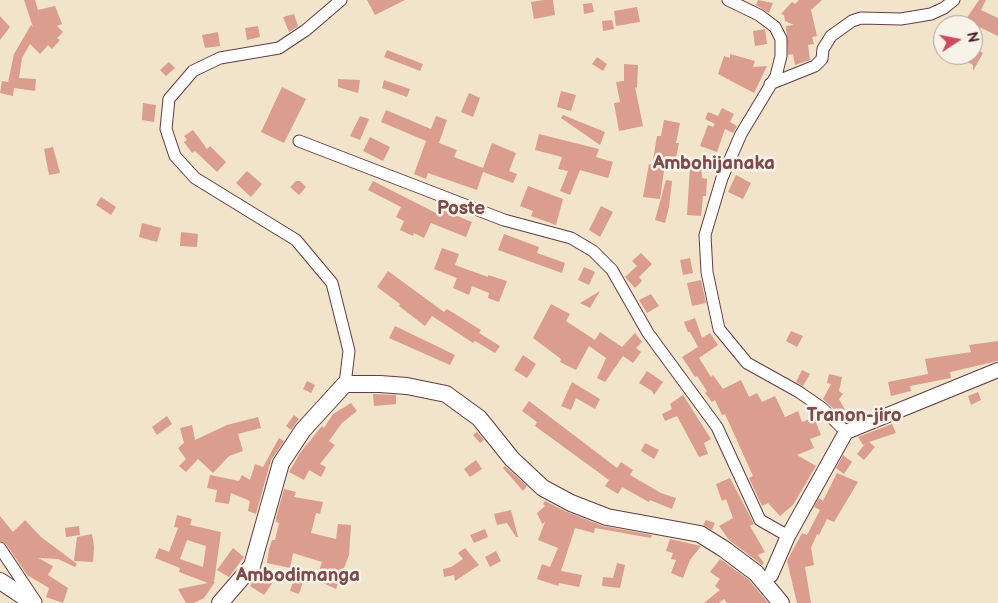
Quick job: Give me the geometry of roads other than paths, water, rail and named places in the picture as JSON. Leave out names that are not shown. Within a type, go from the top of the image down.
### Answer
[{"type":"main road","points":[[220,603],[252,566],[281,463],[303,430],[345,384],[407,386],[446,394],[479,418],[512,459],[543,488],[570,503],[607,517],[700,534],[763,574],[788,603]]},
{"type":"main road","points":[[763,574],[781,603]]},
{"type":"main road","points":[[0,581],[33,603]]},
{"type":"street","points":[[341,0],[306,30],[279,48],[220,58],[193,71],[169,99],[166,129],[175,156],[194,178],[296,240],[332,283],[349,350],[345,384]]},
{"type":"street","points":[[728,0],[760,15],[775,27],[781,39],[781,56],[776,76],[737,143],[722,178],[705,235],[707,272],[719,329],[747,363],[799,392],[822,408],[846,432]]},
{"type":"street","points":[[770,84],[815,66],[822,59],[823,49],[831,36],[852,21],[861,18],[901,19],[931,14],[944,8],[954,0]]},
{"type":"street","points":[[299,141],[504,220],[571,238],[593,251],[612,270],[648,333],[717,428],[760,520],[788,536]]},
{"type":"street","points":[[763,574],[788,536],[846,432],[998,370]]},
{"type":"street","points":[[0,548],[37,603]]},
{"type":"district","name":"Ambohijanaka","points":[[714,164]]},
{"type":"district","name":"Poste","points":[[461,209]]},
{"type":"district","name":"Tranon-jiro","points":[[854,416]]},
{"type":"district","name":"Ambodimanga","points":[[298,576]]}]
